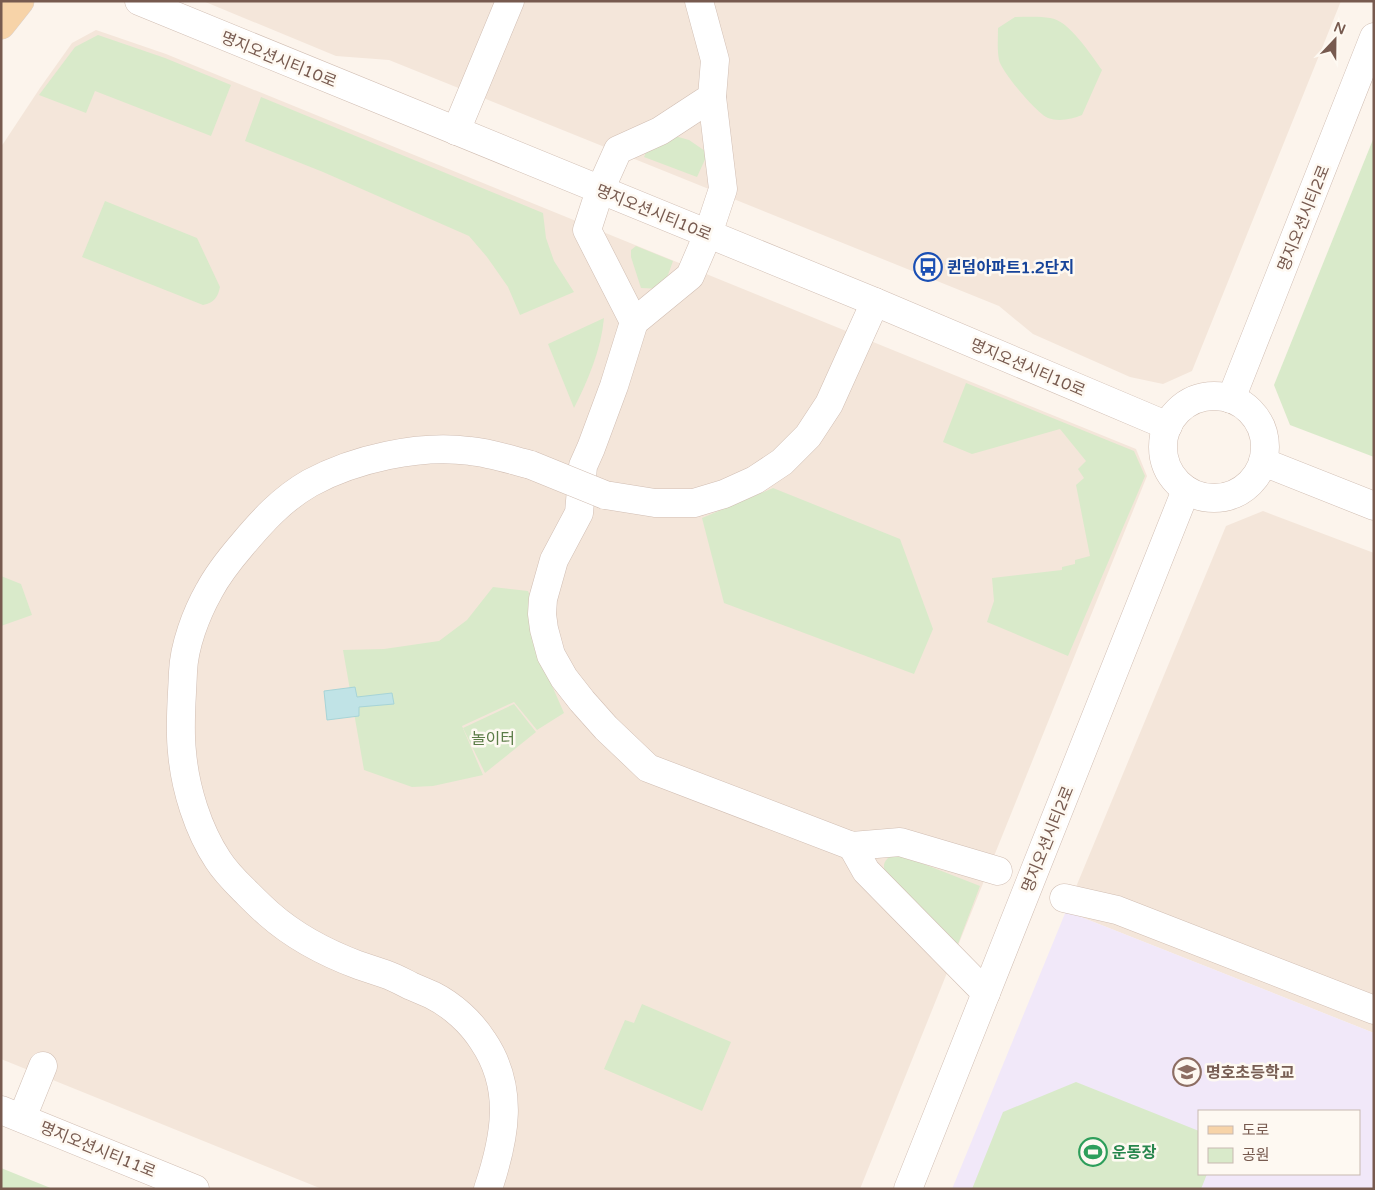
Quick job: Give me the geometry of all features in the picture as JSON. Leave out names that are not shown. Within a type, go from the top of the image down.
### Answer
[{"type":"main road","points":[[1,25],[20,1]]},
{"type":"street","name":"명지오션시티10로","points":[[139,1],[875,302],[1168,426]]},
{"type":"street","points":[[456,131],[510,1]]},
{"type":"street","points":[[699,1],[715,60],[712,97],[723,189],[708,234],[690,276],[634,322],[614,386],[583,466],[579,513],[554,560],[543,599],[544,629],[551,655],[564,678],[582,701],[606,728],[648,768],[852,846],[900,842],[998,870]]},
{"type":"street","name":"명지오션시티2로","points":[[1231,399],[1374,37]]},
{"type":"street","points":[[634,322],[587,230],[600,190],[618,150],[660,131],[712,97]]},
{"type":"street","points":[[488,1189],[499,1148],[505,1104],[502,1082],[496,1062],[482,1039],[458,1013],[434,996],[386,974],[338,957],[295,934],[270,915],[231,878],[217,859],[206,838],[188,789],[182,752],[181,711],[183,665],[190,637],[209,591],[228,562],[264,519],[296,491],[327,474],[399,453],[432,449],[470,451],[532,465],[605,496],[655,503],[694,504],[724,494],[755,480],[782,462],[808,436],[829,404],[875,302]]},
{"type":"street","points":[[1204,396],[1218,396],[1231,399],[1244,405],[1254,415],[1262,430],[1265,446],[1263,462],[1255,477],[1243,489],[1228,496],[1216,498],[1200,496],[1186,490],[1175,480],[1166,465],[1163,448],[1166,430],[1174,415],[1187,403],[1204,396]]},
{"type":"street","points":[[1263,462],[1374,506]]},
{"type":"street","name":"명지오션시티2로","points":[[908,1189],[1186,490]]},
{"type":"street","points":[[852,846],[866,871],[986,993]]},
{"type":"street","points":[[1064,898],[1118,910],[1374,1010]]},
{"type":"street","points":[[12,1114],[43,1066]]},
{"type":"street","name":"명지오션시티11로","points":[[12,1114],[195,1189]]},
{"type":"shaded area","points":[[203,1],[1341,1],[1192,371],[1163,384],[1130,377],[1033,334],[999,306],[389,60],[336,56]]},
{"type":"shaded area","points":[[96,30],[166,54],[1136,449],[1147,476],[860,1189],[322,1189],[1,1059],[1,147],[72,43]]},
{"type":"shaded area","points":[[1263,511],[1374,553],[1374,1033],[1066,911],[1226,526]]},
{"type":"shaded area","name":"명호초등학교","points":[[1066,911],[1374,1033],[1374,1189],[952,1189]]},
{"type":"green space","points":[[1015,17],[1041,17],[1057,20],[1072,31],[1102,70],[1082,115],[1065,120],[1048,118],[1028,101],[1012,82],[999,60],[998,28]]},
{"type":"green space","points":[[98,35],[165,58],[231,85],[211,136],[95,91],[86,113],[39,95],[75,47]]},
{"type":"green space","points":[[261,97],[543,213],[546,238],[554,261],[574,292],[520,315],[508,287],[487,257],[469,236],[323,172],[245,141]]},
{"type":"green space","points":[[675,136],[689,140],[708,153],[697,177],[644,157],[647,150]]},
{"type":"green space","points":[[1374,137],[1374,457],[1290,425],[1274,385]]},
{"type":"green space","points":[[105,201],[197,238],[220,287],[215,299],[203,305],[82,257]]},
{"type":"green space","points":[[636,246],[673,261],[663,289],[641,288],[631,257],[631,250]]},
{"type":"green space","points":[[604,318],[600,342],[593,364],[574,408],[548,344]]},
{"type":"green space","points":[[966,383],[1134,451],[1145,476],[1068,656],[987,622],[994,601],[992,578],[1062,570],[1062,567],[1075,564],[1075,560],[1090,556],[1076,485],[1084,478],[1078,469],[1086,461],[1060,429],[972,454],[943,442]]},
{"type":"green space","points":[[773,488],[900,539],[933,629],[914,674],[724,603],[702,518]]},
{"type":"green space","points":[[1,576],[21,584],[32,615],[1,626]]},
{"type":"green space","points":[[493,587],[528,591],[534,606],[543,665],[564,713],[537,730],[514,702],[462,726],[483,775],[433,786],[412,787],[364,770],[343,650],[384,649],[439,641],[467,620]]},
{"type":"green space","name":"놀이터","points":[[514,704],[536,732],[485,773],[463,728]]},
{"type":"green space","points":[[893,854],[898,854],[980,886],[958,944],[890,881],[884,863]]},
{"type":"green space","points":[[642,1004],[731,1042],[702,1111],[604,1069],[625,1020],[634,1023]]},
{"type":"green space","name":"운동장","points":[[1076,1082],[1198,1131],[1198,1175],[1207,1175],[1201,1189],[972,1189],[1003,1112]]},
{"type":"green space","points":[[1,1168],[53,1189],[1,1189]]},
{"type":"water","points":[[355,687],[357,697],[392,693],[394,704],[359,707],[359,716],[327,720],[324,691]]},
{"type":"place","name":"퀸덤아파트1.2단지","points":[[928,267]]},
{"type":"place","name":"명호초등학교","points":[[1187,1072]]},
{"type":"place","name":"운동장","points":[[1093,1152]]}]
